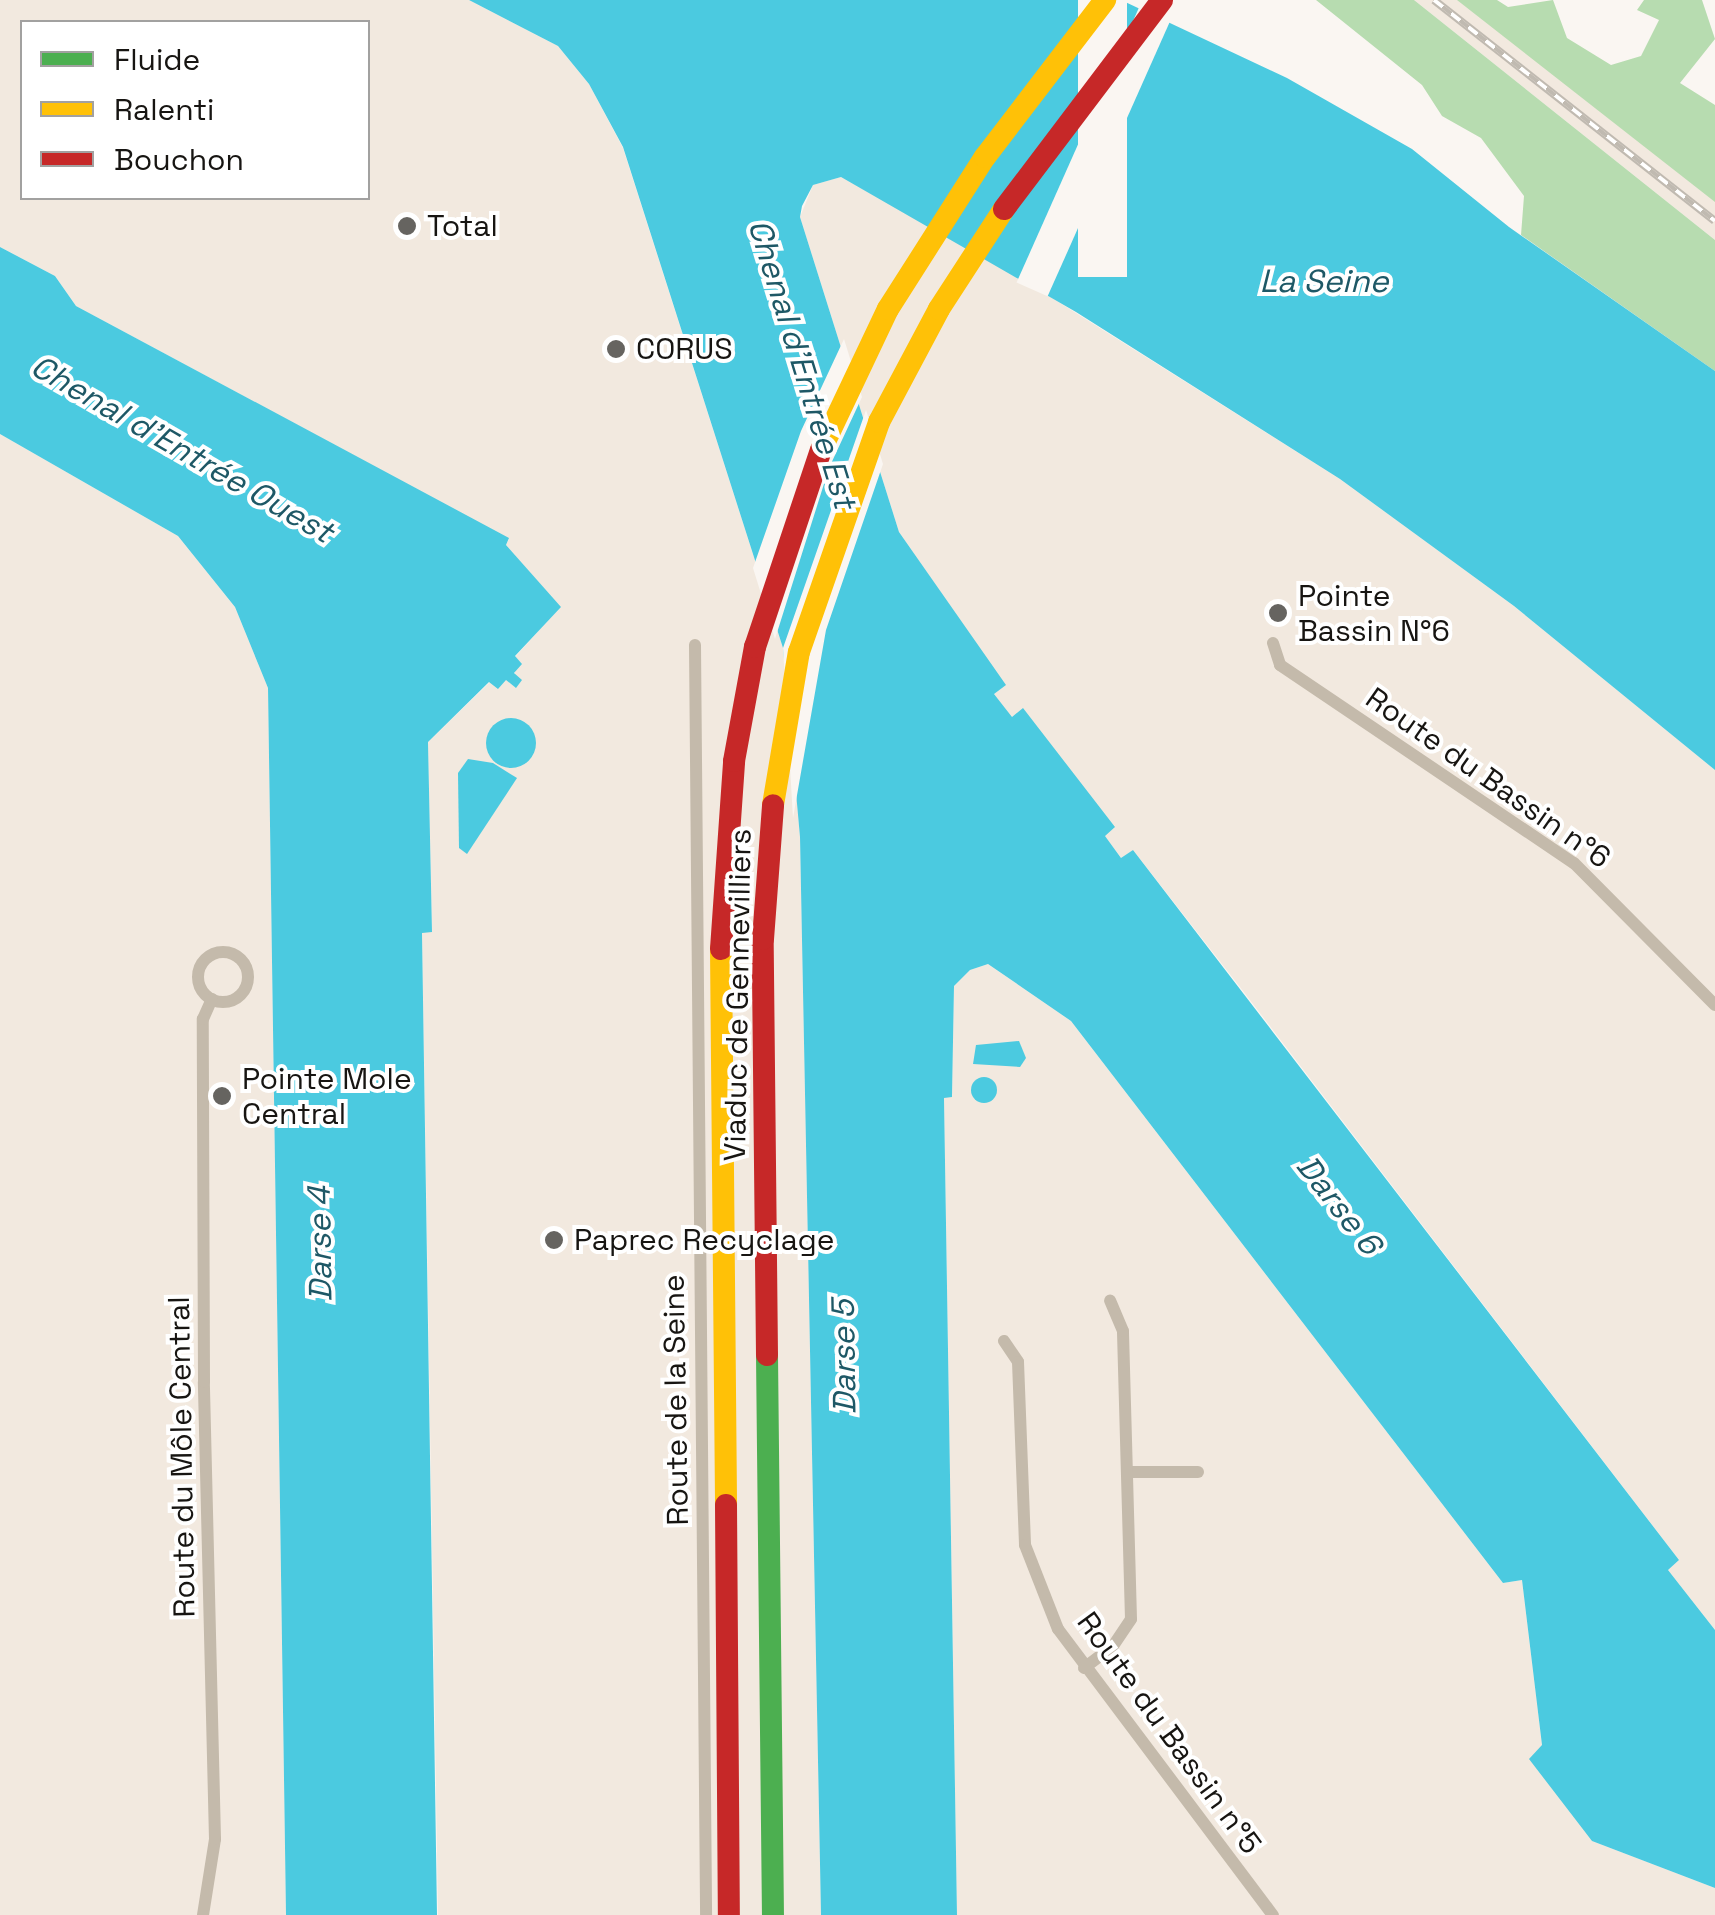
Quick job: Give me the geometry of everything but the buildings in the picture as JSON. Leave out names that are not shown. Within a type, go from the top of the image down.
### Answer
[{"type":"highway","name":"Viaduc de Gennevilliers","points":[[729,1915],[720,908],[734,761],[755,646],[800,500],[841,397],[888,309],[985,156],[1105,0]]},
{"type":"highway","name":"Viaduc de Gennevilliers","points":[[774,1915],[763,939],[775,785],[799,652],[878,422],[939,309],[1027,173],[1162,0]]},
{"type":"street","name":"Route du Bassin n°6","points":[[1273,643],[1280,665],[1574,864],[1715,1005]]},
{"type":"street","name":"Route de la Seine","points":[[695,645],[706,1915]]},
{"type":"street","name":"Route du Môle Central","points":[[203,1915],[214,1839],[204,1382],[203,1020],[212,999]]},
{"type":"street","points":[[1084,1668],[1113,1646],[1131,1619],[1123,1331],[1110,1301]]},
{"type":"street","name":"Route du Bassin n°5","points":[[1004,1341],[1018,1362],[1025,1545],[1058,1628],[1084,1668],[1273,1915]]},
{"type":"street","points":[[1128,1472],[1198,1472]]},
{"type":"shaded area","points":[[0,0],[469,0],[558,46],[589,84],[623,148],[783,648],[800,837],[821,1915],[438,1915],[422,932],[432,931],[428,742],[490,682],[506,680],[515,687],[515,657],[560,607],[506,545],[509,539],[76,306],[55,276],[0,247]]},
{"type":"shaded area","points":[[1414,0],[1492,0],[1715,178],[1715,240]]},
{"type":"shaded area","points":[[841,177],[1006,269],[1340,479],[1514,606],[1715,770],[1715,1630],[1668,1570],[1679,1560],[1243,991],[1133,850],[1122,859],[1104,835],[1114,828],[1023,709],[1012,718],[994,694],[1005,685],[899,532],[800,217],[813,185]]},
{"type":"shaded area","points":[[0,434],[178,536],[235,607],[268,688],[286,1915],[0,1915]]},
{"type":"shaded area","points":[[988,964],[1071,1021],[1503,1583],[1522,1580],[1542,1745],[1592,1841],[1715,1888],[1715,1915],[957,1915],[944,1097],[952,1097],[954,986],[970,970]]},
{"type":"green space","points":[[1316,0],[1414,0],[1715,240],[1715,371],[1521,235],[1524,196],[1481,138],[1442,116],[1422,85]]},
{"type":"green space","points":[[1457,0],[1497,0],[1508,7],[1553,0],[1567,38],[1611,65],[1641,56],[1659,20],[1637,10],[1644,0],[1702,0],[1715,39],[1680,83],[1715,105],[1715,202]]},
{"type":"water","points":[[469,0],[1121,0],[1287,78],[1412,149],[1509,227],[1715,371],[1715,770],[1514,606],[1340,479],[1076,312],[841,177],[813,185],[800,217],[899,532],[1006,685],[994,694],[1012,717],[1023,708],[1115,827],[1105,836],[1121,858],[1133,850],[1679,1560],[1668,1570],[1715,1630],[1715,1888],[1592,1841],[1529,1759],[1542,1745],[1522,1580],[1503,1583],[1071,1021],[988,964],[970,970],[954,986],[952,1097],[944,1098],[957,1915],[821,1915],[800,837],[783,648],[623,147],[589,84],[558,46]]},
{"type":"water","points":[[0,247],[55,276],[76,306],[509,538],[506,545],[561,607],[515,656],[522,664],[514,673],[522,680],[516,688],[506,680],[498,689],[489,682],[428,742],[432,932],[422,933],[437,1915],[286,1915],[268,688],[235,607],[178,536],[0,434]]},
{"type":"water","points":[[511,718],[529,725],[536,743],[529,761],[511,768],[493,761],[486,743],[493,725]]},
{"type":"water","points":[[468,759],[493,763],[517,778],[467,854],[459,848],[458,773]]},
{"type":"water","points":[[1019,1041],[1026,1058],[1020,1067],[973,1064],[976,1045]]},
{"type":"water","points":[[984,1077],[993,1081],[997,1090],[993,1099],[984,1103],[975,1099],[971,1090],[975,1081]]},
{"type":"pier","points":[[1078,0],[1127,0],[1127,277],[1078,277]]},
{"type":"pier","points":[[1141,3],[1172,17],[1048,296],[1017,283]]},
{"type":"pier","points":[[844,339],[862,397],[829,468],[775,639],[753,568],[801,431]]},
{"type":"pier","points":[[866,410],[883,464],[826,630],[793,818],[783,648]]},
{"type":"railway","points":[[1434,0],[1715,221]]},
{"type":"traffic: fast","points":[[767,1355],[773,1915]]},
{"type":"traffic: slow","points":[[821,450],[888,309],[985,157],[1105,0]]},
{"type":"traffic: slow","points":[[773,805],[799,652],[879,422],[939,309],[1004,209]]},
{"type":"traffic: slow","points":[[721,949],[726,1505]]},
{"type":"traffic: jam","points":[[1004,209],[1162,0]]},
{"type":"traffic: jam","points":[[721,949],[734,761],[755,647],[821,450]]},
{"type":"traffic: jam","points":[[767,1355],[763,939],[773,805]]},
{"type":"traffic: jam","points":[[726,1505],[729,1915]]},
{"type":"place","name":"Total","points":[[407,226]]},
{"type":"place","name":"CORUS","points":[[616,349]]},
{"type":"place","name":"Pointe Bassin N°6","points":[[1278,613]]},
{"type":"place","name":"Pointe Mole Central","points":[[222,1096]]},
{"type":"place","name":"Paprec Recyclage","points":[[554,1240]]},
{"type":"water label","name":"La Seine","points":[[1324,281]]},
{"type":"water label","name":"Chenal d'Entrée Est","points":[[802,364]]},
{"type":"water label","name":"Chenal d'Entrée Ouest","points":[[182,449]]},
{"type":"water label","name":"Darse 6","points":[[1339,1205]]},
{"type":"water label","name":"Darse 4","points":[[320,1244]]},
{"type":"water label","name":"Darse 5","points":[[844,1357]]}]
